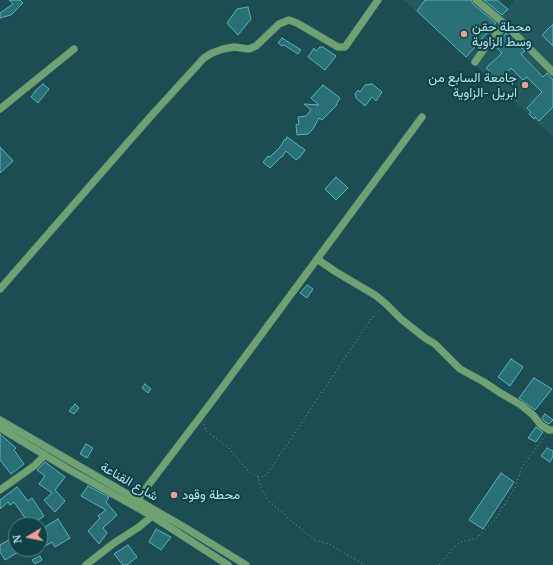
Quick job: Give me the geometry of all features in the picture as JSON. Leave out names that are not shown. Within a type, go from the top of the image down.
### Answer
[{"type":"street","points":[[0,289],[204,58],[223,49],[234,47],[248,49],[256,46],[279,24],[290,20],[297,22],[338,47],[345,47],[378,0]]},
{"type":"street","points":[[476,0],[506,25],[553,72]]},
{"type":"street","points":[[475,62],[489,42],[506,25]]},
{"type":"street","points":[[0,109],[74,49]]},
{"type":"street","points":[[137,500],[422,117]]},
{"type":"street","points":[[317,259],[375,295],[401,319],[435,344],[460,369],[521,405],[541,425],[551,430]]},
{"type":"street","name":"شارع القناعة","points":[[0,420],[189,530],[246,565]]},
{"type":"street","name":"شارع القناعة","points":[[1,430],[152,516],[228,565]]},
{"type":"street","points":[[0,490],[34,466],[44,455]]},
{"type":"street","points":[[86,565],[152,516]]},
{"type":"path","points":[[203,424],[206,431],[228,447],[246,469],[258,477],[264,477],[371,319],[380,309],[387,305]]},
{"type":"path","points":[[439,565],[455,546],[461,542],[477,538],[494,521],[515,488],[522,467],[551,430]]},
{"type":"path","points":[[258,477],[261,488],[269,501],[290,520],[315,540],[329,544],[365,565]]},
{"type":"shaded area","name":"جامعة السابع من ابريل -الزاوية","points":[[404,0],[497,0],[508,9],[514,0],[553,0],[553,137]]},
{"type":"building","points":[[9,0],[20,0],[23,3],[11,15],[0,18],[0,13],[13,4]]},
{"type":"building","name":"محطة حقن وسط الزاوية","points":[[425,0],[471,0],[473,4],[496,23],[466,57],[417,11]]},
{"type":"building","points":[[484,0],[497,0],[508,9],[502,15]]},
{"type":"building","points":[[248,7],[251,19],[238,35],[227,23],[237,9]]},
{"type":"building","points":[[553,24],[553,46],[542,35]]},
{"type":"building","points":[[506,33],[525,51],[521,54],[543,77],[547,73],[553,80],[553,107],[539,121],[535,117],[534,119],[529,114],[531,112],[527,108],[542,92],[527,77],[523,80],[511,68],[499,81],[495,77],[493,79],[488,74],[490,72],[486,68],[502,53],[494,45]]},
{"type":"building","points":[[282,38],[301,50],[298,54],[278,43]]},
{"type":"building","points":[[320,47],[323,47],[336,56],[325,70],[308,57],[314,48],[316,51]]},
{"type":"building","points":[[43,84],[49,89],[38,103],[31,97]]},
{"type":"building","points":[[372,84],[382,92],[376,101],[372,97],[365,106],[356,98],[355,94],[358,90],[360,92],[365,85]]},
{"type":"building","points":[[323,85],[340,98],[337,105],[322,120],[319,118],[313,129],[308,134],[297,135],[296,125],[299,124],[298,117],[306,116],[311,110],[304,104],[319,105],[311,98]]},
{"type":"building","points":[[287,137],[305,150],[296,160],[286,151],[270,168],[263,162],[280,147]]},
{"type":"building","points":[[0,147],[13,161],[0,173]]},
{"type":"building","points":[[336,177],[348,188],[336,200],[325,189]]},
{"type":"building","points":[[307,285],[313,289],[307,298],[300,293]]},
{"type":"building","points":[[511,359],[523,367],[510,386],[498,377]]},
{"type":"building","points":[[534,378],[552,389],[535,410],[519,398]]},
{"type":"building","points":[[145,384],[151,389],[148,393],[142,388]]},
{"type":"building","points":[[75,404],[79,408],[74,414],[69,411]]},
{"type":"building","points":[[545,414],[553,420],[549,424],[542,418]]},
{"type":"building","points":[[536,427],[543,432],[536,442],[528,438]]},
{"type":"building","points":[[0,434],[16,448],[14,450],[24,464],[11,474],[0,460]]},
{"type":"building","points":[[86,444],[93,448],[87,458],[80,454]]},
{"type":"building","points":[[547,448],[553,451],[553,456],[550,462],[541,456]]},
{"type":"building","points":[[45,462],[65,477],[55,490],[65,501],[55,512],[44,500],[52,493],[39,484],[45,476],[37,470]]},
{"type":"building","points":[[501,473],[514,482],[483,529],[469,520]]},
{"type":"building","points":[[88,486],[109,497],[106,502],[117,515],[103,528],[107,533],[99,544],[88,531],[100,518],[98,516],[106,510],[81,496]]},
{"type":"building","points":[[17,487],[28,501],[32,498],[44,516],[24,517],[14,502],[10,505],[8,502],[0,509],[0,500]]},
{"type":"building","points":[[58,519],[70,538],[55,547],[52,542],[48,544],[48,525]]},
{"type":"building","points":[[156,529],[171,537],[161,550],[149,542]]},
{"type":"building","points":[[8,540],[8,557],[10,557],[5,560],[0,552],[0,545]]},
{"type":"building","points":[[128,545],[137,557],[127,565],[123,565],[114,554]]},
{"type":"building","points":[[40,557],[42,560],[35,564],[32,560]]},
{"type":"place","name":"محطة حقن وسط الزاوية","points":[[464,34]]},
{"type":"place","name":"جامعة السابع من ابريل -الزاوية","points":[[525,85]]},
{"type":"place","name":"محطة وقود","points":[[174,495]]}]
